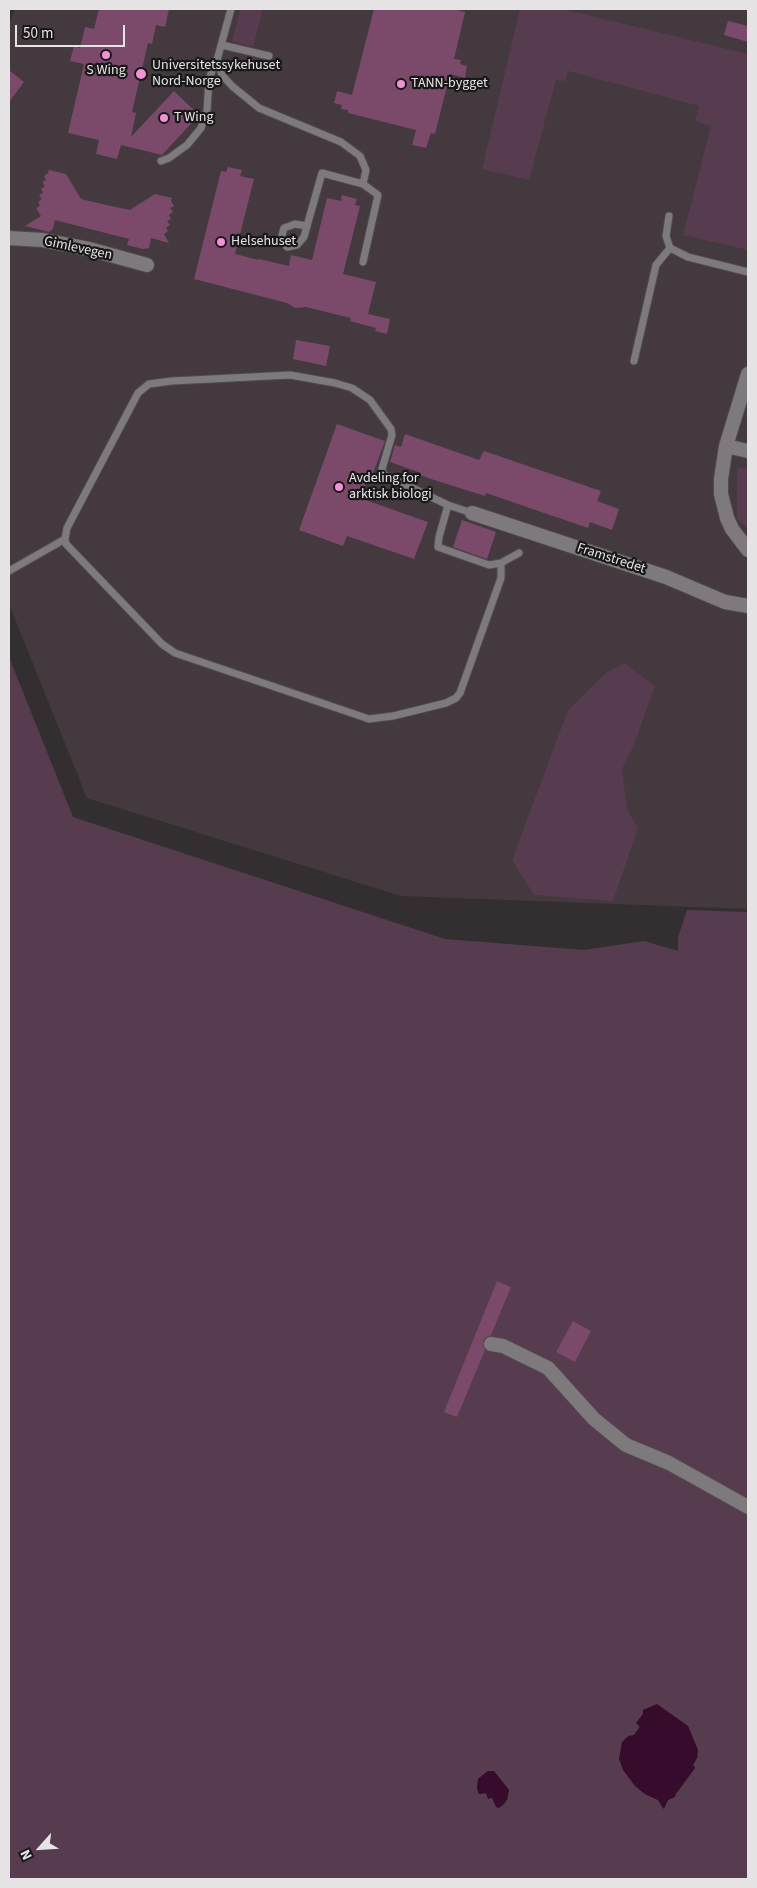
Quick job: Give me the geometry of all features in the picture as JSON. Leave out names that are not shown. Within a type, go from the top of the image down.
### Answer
[{"type":"street","name":"Gimlevegen","points":[[9,238],[42,240],[90,250],[147,266]]},
{"type":"street","points":[[748,374],[726,446],[720,479],[724,507],[732,529],[748,550]]},
{"type":"street","points":[[726,446],[748,450]]},
{"type":"street","name":"Framstredet","points":[[472,513],[658,574],[725,602],[748,606]]},
{"type":"street","points":[[490,1344],[503,1346],[548,1368],[594,1420],[626,1445],[669,1463],[748,1507]]},
{"type":"lane","points":[[161,161],[169,158],[187,145],[201,128],[208,102],[209,79],[222,45],[231,9]]},
{"type":"lane","points":[[222,45],[269,56]]},
{"type":"lane","points":[[217,60],[222,75],[232,86],[259,108],[341,142],[360,156],[366,170],[363,184]]},
{"type":"lane","points":[[307,226],[322,173],[363,184],[378,195],[363,262]]},
{"type":"lane","points":[[669,216],[666,236],[670,248],[688,258],[748,272]]},
{"type":"lane","points":[[634,361],[656,264],[670,248]]},
{"type":"lane","points":[[472,513],[448,505],[383,474],[382,469],[392,435],[391,428],[370,400],[352,388],[290,375],[172,381],[149,384],[138,393],[67,528],[65,539],[66,544],[162,644],[175,653],[368,719],[402,714],[446,703],[456,698],[460,693],[501,578],[501,563]]},
{"type":"lane","points":[[448,505],[438,537],[438,547],[489,565],[501,563],[519,553]]},
{"type":"lane","points":[[9,571],[65,539]]},
{"type":"shaded area","points":[[15,9],[748,9],[748,909],[401,896],[87,798],[9,604],[9,23]]},
{"type":"shaded area","points":[[240,9],[263,9],[253,47],[232,41]]},
{"type":"shaded area","points":[[520,9],[563,9],[748,54],[748,250],[683,235],[711,126],[695,121],[699,106],[568,71],[566,81],[556,80],[529,180],[482,169]]},
{"type":"shaded area","points":[[737,468],[748,468],[748,529],[737,519]]},
{"type":"shaded area","points":[[9,657],[73,817],[445,939],[584,950],[644,941],[678,951],[678,937],[687,910],[748,912],[748,1879],[9,1879]],"holes":[[[643,1714],[678,1720],[688,1726],[697,1758],[693,1765],[695,1768],[678,1792],[668,1800],[663,1809],[658,1800],[645,1794],[635,1786],[626,1771],[634,1735],[640,1726],[637,1723]],[[488,1771],[494,1772],[509,1790],[505,1804],[499,1808],[492,1798],[486,1793],[479,1794],[477,1789],[478,1779]]]},
{"type":"shaded area","points":[[625,663],[655,686],[634,745],[622,769],[627,809],[638,828],[613,901],[534,895],[512,860],[568,710],[606,673]]},
{"type":"shaded area","points":[[657,1704],[688,1726],[698,1750],[697,1758],[693,1765],[695,1768],[675,1797],[668,1800],[664,1809],[658,1800],[645,1794],[635,1786],[623,1770],[619,1759],[622,1742],[628,1736],[634,1735],[640,1727],[636,1723],[643,1714],[643,1710]]},
{"type":"shaded area","points":[[488,1771],[494,1771],[509,1790],[507,1800],[499,1808],[496,1807],[492,1798],[488,1799],[486,1793],[479,1794],[477,1789],[478,1779]]},
{"type":"building","points":[[99,9],[169,9],[165,27],[156,25],[152,44],[148,43],[132,112],[136,113],[131,137],[174,91],[199,115],[162,155],[121,145],[117,159],[96,154],[99,140],[68,133],[84,64],[70,61],[74,46],[80,48],[85,27],[94,29]]},
{"type":"building","name":"TANN-bygget","points":[[374,9],[453,9],[465,12],[454,59],[461,60],[460,64],[467,66],[465,78],[450,74],[435,134],[431,133],[426,148],[412,145],[416,130],[348,113],[348,110],[341,109],[342,105],[334,103],[337,91],[352,95]]},
{"type":"building","points":[[728,21],[748,26],[748,42],[724,35]]},
{"type":"building","points":[[9,70],[24,82],[9,102]]},
{"type":"building","name":"Helsehuset","points":[[228,167],[242,170],[240,176],[254,179],[235,254],[259,260],[289,266],[291,255],[312,260],[327,198],[341,201],[342,195],[357,199],[355,205],[360,206],[343,274],[376,282],[368,314],[390,319],[387,334],[375,331],[376,328],[350,321],[351,318],[306,307],[295,308],[287,303],[194,279],[221,171],[226,172]]},
{"type":"building","points":[[49,170],[66,174],[81,199],[102,204],[130,210],[155,194],[172,198],[171,201],[174,206],[170,208],[173,212],[169,215],[171,219],[167,221],[170,225],[166,228],[168,231],[164,234],[169,243],[151,238],[149,248],[143,249],[127,245],[129,239],[55,220],[53,229],[49,232],[25,226],[41,216],[36,208],[40,206],[38,202],[42,199],[39,195],[43,193],[41,189],[45,186],[42,182],[46,180],[44,176]]},
{"type":"building","points":[[296,340],[330,346],[326,366],[293,359]]},
{"type":"building","name":"Avdeling for arktisk biologi","points":[[337,424],[385,441],[372,476],[369,475],[360,498],[428,522],[414,559],[347,536],[343,546],[299,530]]},
{"type":"building","points":[[405,434],[479,460],[484,451],[601,491],[597,501],[619,509],[612,530],[590,522],[588,528],[486,493],[485,496],[437,481],[390,462],[395,445],[401,447]]},
{"type":"building","points":[[462,520],[496,532],[487,559],[453,547]]},
{"type":"building","points":[[497,1281],[511,1287],[491,1335],[485,1338],[483,1342],[485,1350],[457,1417],[444,1412]]},
{"type":"building","points":[[573,1321],[591,1331],[575,1362],[556,1352]]},
{"type":"place","name":"S Wing","points":[[106,55]]},
{"type":"place","name":"Universitetssykehuset Nord-Norge","points":[[141,74]]},
{"type":"place","name":"TANN-bygget","points":[[401,84]]},
{"type":"place","name":"T Wing","points":[[164,118]]},
{"type":"place","name":"Helsehuset","points":[[221,242]]},
{"type":"place","name":"Avdeling for arktisk biologi","points":[[339,487]]}]
